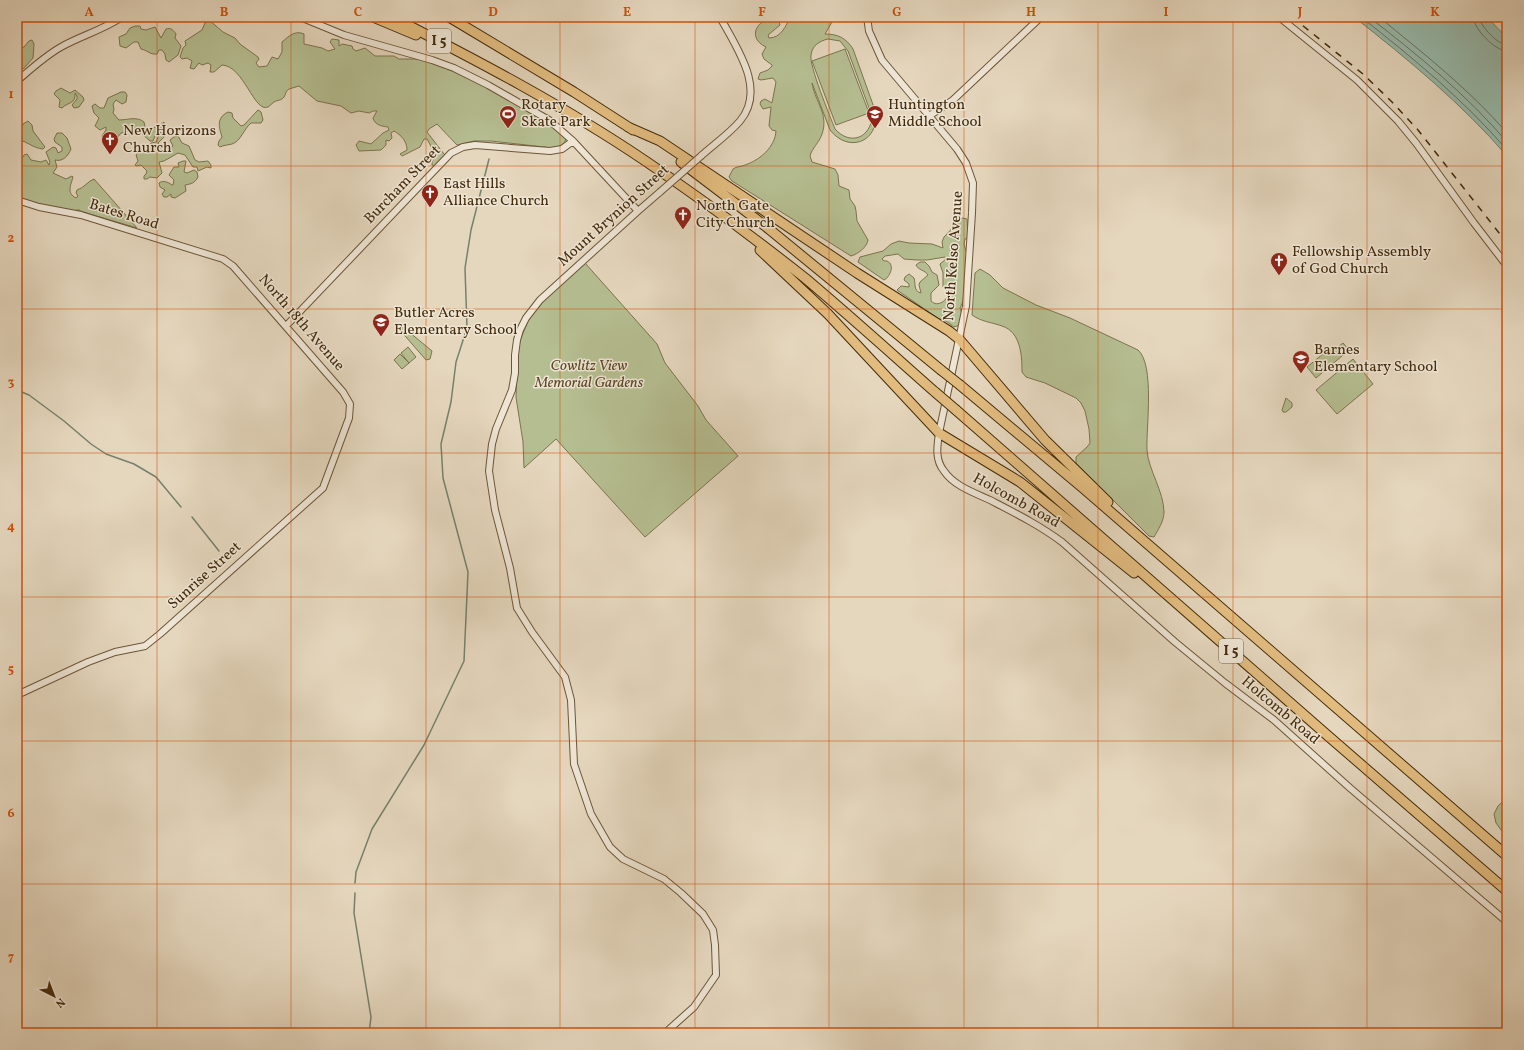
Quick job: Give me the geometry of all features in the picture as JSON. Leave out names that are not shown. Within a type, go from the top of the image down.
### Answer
[{"type":"highway","points":[[373,17],[487,66]]},
{"type":"highway","name":"I 5","points":[[392,17],[487,66],[565,110],[627,148],[732,222],[805,279],[1507,891]]},
{"type":"highway","name":"I 5","points":[[441,17],[478,34],[574,92],[683,164],[769,229],[1083,488],[1507,856]]},
{"type":"highway","points":[[449,17],[478,34]]},
{"type":"highway","points":[[628,127],[660,141],[857,273],[949,331],[959,339],[1045,440],[1170,563]]},
{"type":"highway","points":[[732,222],[756,247],[828,314],[939,433],[1020,482],[1123,566],[1172,599]]},
{"type":"street","points":[[17,81],[60,47],[122,17]]},
{"type":"street","points":[[300,17],[344,35],[432,60],[454,68],[488,85],[549,120],[573,141],[638,210]]},
{"type":"street","name":"Mount Brynion Street","points":[[665,1033],[694,1007],[716,975],[713,930],[703,914],[664,879],[623,859],[610,847],[591,814],[574,764],[571,700],[565,677],[532,632],[517,608],[510,568],[495,510],[489,471],[492,444],[496,429],[512,390],[515,373],[517,340],[526,318],[540,300],[638,210],[740,121],[748,108],[751,97],[750,80],[745,66],[720,17]]},
{"type":"street","name":"North Kelso Avenue","points":[[866,17],[869,31],[882,60],[963,157],[969,169],[973,183],[966,306],[939,433]]},
{"type":"street","points":[[928,116],[953,100],[1041,17]]},
{"type":"street","points":[[1279,17],[1357,80],[1398,122],[1416,143],[1507,266]]},
{"type":"street","name":"Burcham Street","points":[[286,326],[452,153],[463,147],[475,145],[550,151],[562,149],[573,141]]},
{"type":"street","name":"Bates Road","points":[[17,200],[39,207],[81,215],[223,259]]},
{"type":"street","name":"North 18th Avenue","points":[[223,259],[233,266],[343,392],[350,404],[350,410]]},
{"type":"street","name":"Sunrise Street","points":[[17,695],[95,659],[115,652],[145,646],[160,634],[323,488],[347,426],[350,410]]},
{"type":"street","name":"Holcomb Road","points":[[939,433],[937,449],[938,460],[943,471],[949,478],[1033,522],[1062,542],[1175,642],[1225,683],[1274,720],[1350,788],[1507,922]]},
{"type":"green space","points":[[774,17],[779,21],[780,25],[768,35],[769,38],[780,34],[785,28],[790,17],[835,17],[825,34],[841,37],[848,42],[853,49],[876,113],[872,132],[867,138],[853,143],[845,141],[837,137],[830,130],[812,83],[823,114],[824,127],[819,140],[812,150],[810,156],[812,162],[835,169],[838,175],[839,186],[849,190],[850,199],[855,206],[857,221],[868,240],[862,250],[851,256],[732,181],[729,177],[733,169],[751,163],[766,152],[775,137],[776,131],[772,130],[769,126],[771,107],[763,109],[760,104],[761,101],[765,99],[772,103],[776,82],[773,78],[758,79],[760,73],[768,70],[772,65],[764,59],[762,54],[766,47],[760,43],[755,34],[759,25]],"holes":[[[828,39],[840,41],[848,51],[872,116],[871,124],[868,130],[859,137],[853,138],[847,137],[835,129],[820,91],[811,61],[813,49],[819,43]]]},
{"type":"green space","points":[[209,20],[223,32],[235,38],[240,44],[258,57],[259,59],[256,63],[259,67],[267,66],[272,57],[278,59],[282,52],[282,42],[295,33],[304,34],[304,44],[328,51],[335,49],[330,42],[332,39],[339,40],[339,46],[342,44],[352,46],[356,51],[365,48],[375,56],[394,56],[399,59],[427,59],[469,79],[470,78],[553,126],[564,135],[566,139],[564,143],[553,148],[491,141],[474,141],[457,145],[437,124],[427,132],[445,155],[435,166],[432,165],[432,159],[437,152],[433,150],[427,139],[424,139],[420,147],[402,156],[400,154],[407,150],[406,144],[401,136],[394,131],[391,133],[392,138],[389,141],[386,140],[386,145],[381,150],[359,151],[356,145],[359,141],[371,144],[383,133],[389,130],[388,127],[379,125],[375,122],[373,118],[377,111],[369,113],[359,111],[351,113],[341,106],[317,101],[299,86],[289,89],[284,97],[275,101],[268,107],[263,107],[253,97],[243,80],[230,67],[222,65],[214,72],[210,72],[211,65],[208,63],[202,65],[199,63],[194,69],[190,68],[192,61],[187,58],[182,59],[180,57],[183,48],[186,45],[185,41],[202,30],[205,23]]},
{"type":"green space","points":[[140,26],[141,29],[146,30],[155,27],[161,38],[166,29],[172,30],[176,34],[175,38],[181,46],[178,55],[169,62],[166,60],[165,54],[162,50],[159,50],[157,54],[152,54],[141,49],[138,42],[134,42],[126,48],[120,46],[119,37],[126,34],[130,28]]},
{"type":"green space","points":[[32,40],[34,44],[33,58],[24,68],[17,72],[17,50],[24,47],[29,41]]},
{"type":"green space","points":[[845,49],[869,113],[836,125],[812,61]]},
{"type":"green space","points":[[61,88],[70,93],[75,90],[83,97],[84,100],[79,107],[74,108],[72,105],[77,99],[75,93],[73,101],[62,108],[59,107],[60,100],[54,94]]},
{"type":"green space","points":[[121,92],[125,92],[127,95],[126,102],[122,104],[116,100],[113,104],[113,113],[119,120],[138,119],[144,122],[145,127],[148,129],[159,126],[164,122],[164,125],[157,131],[153,141],[150,141],[135,130],[121,133],[111,145],[107,145],[106,143],[108,141],[103,139],[102,136],[106,130],[106,127],[100,130],[95,126],[99,118],[94,113],[92,106],[95,104],[100,108],[104,108],[108,98]]},
{"type":"green space","points":[[258,110],[261,112],[263,120],[261,123],[251,123],[235,143],[220,147],[218,145],[222,137],[219,123],[224,114],[228,112],[232,113],[233,118],[241,126],[244,125]]},
{"type":"green space","points":[[28,121],[32,125],[33,131],[45,147],[43,149],[39,148],[19,140],[19,159],[21,160],[24,155],[27,154],[31,160],[41,162],[46,160],[49,165],[50,162],[46,152],[53,147],[56,148],[58,153],[62,151],[62,147],[55,142],[54,139],[57,133],[62,133],[67,138],[71,149],[65,158],[55,160],[57,167],[53,173],[66,179],[72,176],[73,177],[70,191],[76,198],[78,196],[76,193],[77,190],[94,179],[137,228],[80,210],[69,212],[56,207],[48,209],[17,198],[17,132],[23,124]]},
{"type":"green space","points":[[160,132],[164,137],[158,143],[162,146],[167,149],[171,148],[173,146],[170,140],[178,136],[182,143],[189,146],[195,160],[199,162],[208,161],[211,168],[207,167],[198,171],[197,167],[193,167],[185,155],[178,153],[164,161],[159,162],[162,173],[157,178],[150,177],[144,179],[147,171],[141,165],[135,165],[138,161],[136,155],[145,146],[156,142]]},
{"type":"green space","points":[[186,161],[184,172],[187,173],[194,170],[197,172],[198,177],[196,181],[185,185],[186,191],[175,198],[171,197],[171,194],[164,197],[162,194],[165,190],[160,187],[159,183],[166,182],[173,185],[174,180],[169,175],[174,167],[179,167],[178,163]]},
{"type":"green space","points":[[962,218],[967,219],[968,238],[965,239],[964,244],[967,254],[964,299],[960,308],[962,314],[960,325],[954,327],[946,321],[939,319],[897,290],[901,286],[909,287],[909,284],[904,280],[909,274],[914,278],[917,291],[921,293],[919,285],[920,282],[928,275],[916,265],[920,262],[925,262],[932,272],[937,275],[939,285],[931,293],[931,301],[937,304],[945,300],[949,292],[943,287],[943,273],[940,264],[946,259],[945,257],[917,260],[904,259],[898,254],[885,256],[882,259],[883,261],[890,263],[891,271],[884,280],[858,262],[860,257],[883,251],[891,244],[899,241],[932,244],[943,248],[942,242],[944,237]]},
{"type":"green space","name":"Cowlitz View Memorial Gardens","points":[[585,263],[657,344],[665,363],[698,406],[706,420],[738,456],[645,537],[556,439],[524,468],[523,442],[516,397],[518,345],[529,319],[544,300]]},
{"type":"green space","points":[[980,269],[990,275],[1003,288],[1036,305],[1070,318],[1138,350],[1143,358],[1148,382],[1148,457],[1161,497],[1164,512],[1162,522],[1154,537],[1149,536],[1076,463],[1076,457],[1090,443],[1085,411],[1081,403],[1076,398],[1045,383],[1026,377],[1022,372],[1021,352],[1017,339],[1013,333],[1002,326],[983,321],[972,315],[975,273]]},
{"type":"green space","points":[[403,327],[432,351],[430,359],[426,360],[399,329]]},
{"type":"green space","points":[[1343,343],[1349,350],[1316,378],[1307,367],[1329,349],[1332,352]]},
{"type":"green space","points":[[408,347],[416,357],[409,363],[401,353]]},
{"type":"green space","points":[[400,354],[409,363],[402,369],[394,360]]},
{"type":"green space","points":[[1353,359],[1373,384],[1337,414],[1316,390]]},
{"type":"green space","points":[[1286,398],[1292,403],[1292,407],[1286,412],[1283,412],[1282,410]]},
{"type":"green space","points":[[1507,798],[1507,838],[1496,823],[1494,814],[1498,806]]},
{"type":"water","points":[[1354,17],[1487,17],[1507,38],[1507,156],[1472,118],[1434,83]]},
{"type":"waterway","points":[[355,883],[356,872],[372,829],[424,745],[464,661],[468,572],[443,478],[441,444],[451,402],[456,362],[467,328],[465,268],[471,230],[489,159]]},
{"type":"waterway","points":[[17,390],[29,395],[106,454],[134,464],[156,477],[181,507]]},
{"type":"waterway","points":[[192,517],[219,551]]},
{"type":"waterway","points":[[355,893],[354,913],[371,1017],[369,1033]]},
{"type":"railway","points":[[1292,17],[1363,74],[1392,102],[1418,130],[1507,243]]},
{"type":"place","name":"Rotary Skate Park","points":[[508,129]]},
{"type":"place","name":"Huntington Middle School","points":[[875,129]]},
{"type":"place","name":"New Horizons Church","points":[[110,155]]},
{"type":"place","name":"East Hills Alliance Church","points":[[430,208]]},
{"type":"place","name":"North Gate City Church","points":[[683,230]]},
{"type":"place","name":"Fellowship Assembly of God Church","points":[[1279,276]]},
{"type":"place","name":"Butler Acres Elementary School","points":[[381,337]]},
{"type":"place","name":"Barnes Elementary School","points":[[1301,374]]}]
